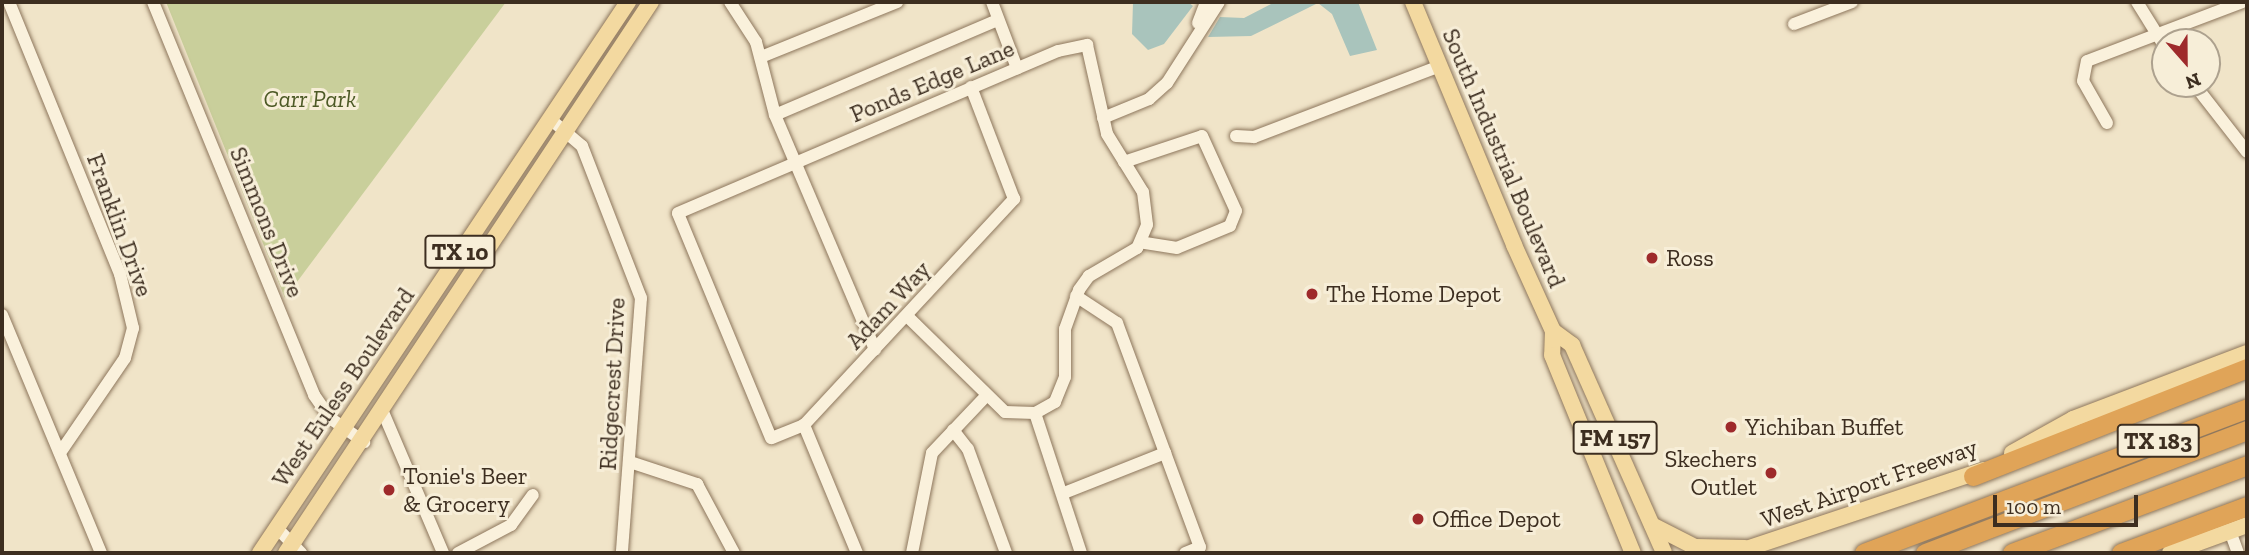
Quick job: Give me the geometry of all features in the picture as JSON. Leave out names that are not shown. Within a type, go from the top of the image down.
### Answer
[{"type":"highway","points":[[1973,476],[2247,370]]},
{"type":"highway","name":"TX 183","points":[[1864,553],[2247,408]]},
{"type":"highway","points":[[1925,553],[2247,430]]},
{"type":"highway","points":[[1951,553],[2247,442]]},
{"type":"highway","name":"TX 183","points":[[2012,553],[2247,465]]},
{"type":"highway","points":[[2121,553],[2247,506]]},
{"type":"main road","name":"West Euless Boulevard","points":[[260,553],[340,427],[628,2]]},
{"type":"main road","name":"West Euless Boulevard","points":[[294,549],[651,2]]},
{"type":"main road","name":"South Industrial Boulevard","points":[[1413,2],[1553,331],[1552,355],[1633,553]]},
{"type":"main road","name":"South Industrial Boulevard","points":[[1553,331],[1572,345],[1664,553]]},
{"type":"main road","name":"West Airport Freeway","points":[[1652,525],[1695,547],[1748,550],[1973,476],[2073,419],[2247,353]]},
{"type":"main road","points":[[2170,553],[2247,525]]},
{"type":"main road","points":[[1623,553],[1625,533]]},
{"type":"street","name":"Franklin Drive","points":[[9,2],[120,274],[132,320],[125,359],[60,453]]},
{"type":"street","name":"Simmons Drive","points":[[153,2],[314,395],[340,427],[364,442]]},
{"type":"street","points":[[730,2],[761,57],[775,115],[875,350]]},
{"type":"street","points":[[761,57],[897,2]]},
{"type":"street","points":[[992,2],[1017,68]]},
{"type":"street","points":[[1195,34],[1206,2]]},
{"type":"street","points":[[906,316],[1005,412],[1035,413],[1062,391],[1065,329],[1076,296],[1088,276],[1126,258],[1140,242],[1146,202],[1103,118],[1149,99],[1167,83],[1195,34],[1219,2]]},
{"type":"street","points":[[2137,2],[2152,28]]},
{"type":"street","points":[[2172,28],[2242,2]]},
{"type":"street","points":[[1794,24],[1844,4]]},
{"type":"street","points":[[775,115],[998,20]]},
{"type":"street","points":[[2107,123],[2081,69],[2095,56],[2151,36]]},
{"type":"street","name":"Ponds Edge Lane","points":[[804,425],[771,438],[680,224],[684,207],[1017,68],[1087,45],[1103,118]]},
{"type":"street","points":[[1236,136],[1254,137],[1440,66]]},
{"type":"street","name":"Adam Way","points":[[804,425],[1014,199],[971,88]]},
{"type":"street","points":[[2205,98],[2247,152]]},
{"type":"street","name":"Ridgecrest Drive","points":[[549,118],[568,129],[583,146],[641,298],[622,553]]},
{"type":"street","points":[[1124,162],[1202,136],[1235,217],[1230,226],[1177,248],[1140,242]]},
{"type":"street","points":[[1076,296],[1117,323],[1200,547],[1185,553]]},
{"type":"street","points":[[2,315],[102,553]]},
{"type":"street","points":[[912,553],[932,453],[986,396]]},
{"type":"street","points":[[383,412],[443,553]]},
{"type":"street","points":[[1035,413],[1064,493],[1081,553]]},
{"type":"street","points":[[804,425],[857,553]]},
{"type":"street","points":[[953,430],[968,449],[1006,553]]},
{"type":"street","points":[[1064,493],[1165,453]]},
{"type":"street","points":[[630,462],[697,484],[734,553]]},
{"type":"street","points":[[458,553],[511,525],[533,495]]},
{"type":"street","points":[[277,528],[294,549]]},
{"type":"street","points":[[2231,531],[2238,553]]},
{"type":"green space","name":"Carr Park","points":[[166,2],[506,2],[285,298]]},
{"type":"water","points":[[1133,2],[1188,2],[1193,6],[1164,44],[1148,50],[1132,34]]},
{"type":"water","points":[[1275,2],[1358,2],[1377,50],[1350,56],[1332,14],[1318,3],[1251,36],[1208,37],[1220,17],[1244,18]]},
{"type":"place","name":"Ross","points":[[1652,258]]},
{"type":"place","name":"The Home Depot","points":[[1312,294]]},
{"type":"place","name":"Yichiban Buffet","points":[[1731,427]]},
{"type":"place","name":"Skechers Outlet","points":[[1771,473]]},
{"type":"place","name":"Tonie's Beer & Grocery","points":[[389,490]]},
{"type":"place","name":"Office Depot","points":[[1418,519]]}]
